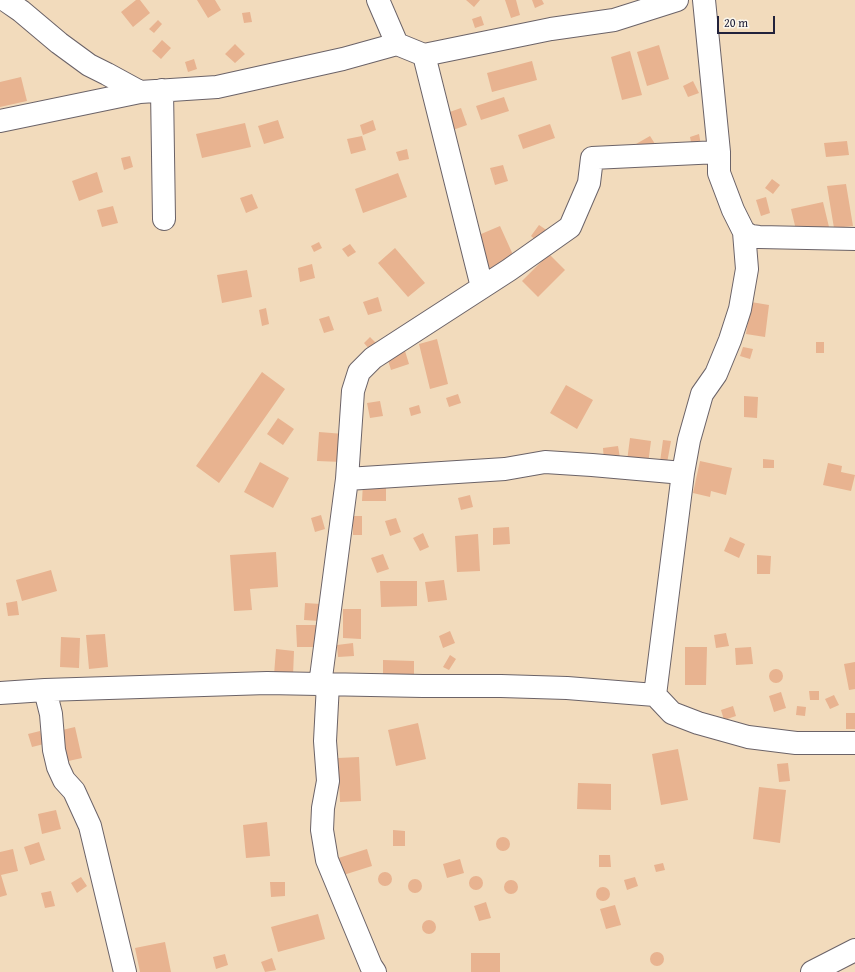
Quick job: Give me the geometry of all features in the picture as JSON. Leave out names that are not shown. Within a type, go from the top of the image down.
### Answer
[{"type":"street","points":[[5,0],[89,65],[140,92]]},
{"type":"street","points":[[378,0],[397,44]]},
{"type":"street","points":[[0,121],[140,92],[217,87],[343,59],[397,44],[424,55],[551,29],[614,20],[676,0]]},
{"type":"street","points":[[655,695],[683,473],[691,432],[702,394],[716,374],[730,340],[740,309],[747,268],[744,232],[725,192],[719,173],[719,152],[704,0]]},
{"type":"street","points":[[424,55],[482,287]]},
{"type":"street","points":[[162,90],[164,219]]},
{"type":"street","points":[[375,972],[371,966],[327,860],[322,830],[323,808],[328,781],[325,741],[324,685],[347,479],[353,391],[359,372],[373,358],[526,259],[570,226],[589,183],[592,158],[719,152]]},
{"type":"street","points":[[744,232],[752,236],[759,237],[855,239]]},
{"type":"street","points":[[347,479],[505,469],[545,462],[683,473]]},
{"type":"street","points":[[0,693],[45,690],[267,683],[566,688],[655,695],[672,713],[698,723],[748,738],[796,743],[855,743]]},
{"type":"street","points":[[45,690],[51,714],[54,750],[58,767],[64,780],[78,798],[90,826],[125,972]]},
{"type":"street","points":[[812,972],[855,950]]},
{"type":"building","points":[[136,0],[140,0],[150,13],[133,27],[121,12]]},
{"type":"building","points":[[197,0],[215,0],[221,10],[208,18]]},
{"type":"building","points":[[466,0],[480,0],[474,7]]},
{"type":"building","points":[[505,0],[516,0],[520,15],[511,18]]},
{"type":"building","points":[[532,0],[542,0],[544,4],[535,8]]},
{"type":"building","points":[[250,12],[252,22],[244,23],[242,13]]},
{"type":"building","points":[[481,16],[484,25],[475,28],[472,19]]},
{"type":"building","points":[[158,20],[162,24],[154,33],[149,29]]},
{"type":"building","points":[[162,40],[171,48],[161,59],[152,51]]},
{"type":"building","points":[[235,44],[245,54],[235,63],[225,54]]},
{"type":"building","points":[[659,45],[669,79],[647,86],[637,52]]},
{"type":"building","points":[[630,51],[642,95],[622,100],[611,57]]},
{"type":"building","points":[[194,59],[197,69],[188,72],[185,62]]},
{"type":"building","points":[[532,61],[537,80],[492,92],[487,73]]},
{"type":"building","points":[[21,77],[27,101],[0,107],[0,82]]},
{"type":"building","points":[[693,81],[699,93],[688,97],[683,86]]},
{"type":"building","points":[[504,97],[509,111],[481,120],[476,106]]},
{"type":"building","points":[[461,108],[467,125],[450,131],[444,114]]},
{"type":"building","points":[[278,120],[284,138],[264,144],[258,126]]},
{"type":"building","points":[[373,120],[376,130],[363,135],[360,125]]},
{"type":"building","points":[[245,123],[251,147],[202,158],[196,134]]},
{"type":"building","points":[[550,124],[555,138],[523,149],[518,135]]},
{"type":"building","points":[[699,134],[701,145],[692,147],[690,137]]},
{"type":"building","points":[[362,136],[366,150],[351,154],[347,139]]},
{"type":"building","points":[[650,136],[657,147],[642,155],[636,144]]},
{"type":"building","points":[[847,141],[849,155],[826,157],[824,143]]},
{"type":"building","points":[[407,149],[409,159],[399,161],[396,152]]},
{"type":"building","points":[[130,156],[133,167],[124,170],[121,158]]},
{"type":"building","points":[[503,165],[508,181],[495,185],[490,168]]},
{"type":"building","points":[[97,172],[103,192],[79,201],[72,181]]},
{"type":"building","points":[[398,173],[407,197],[363,213],[355,189]]},
{"type":"building","points":[[772,179],[780,185],[773,194],[765,188]]},
{"type":"building","points":[[846,184],[853,226],[834,228],[827,186]]},
{"type":"building","points":[[252,194],[258,208],[246,213],[240,198]]},
{"type":"building","points":[[766,197],[770,213],[761,216],[756,200]]},
{"type":"building","points":[[823,202],[829,227],[797,234],[791,209]]},
{"type":"building","points":[[113,206],[118,223],[102,227],[97,210]]},
{"type":"building","points":[[539,225],[548,231],[539,243],[531,236]]},
{"type":"building","points":[[500,226],[514,257],[489,269],[474,237]]},
{"type":"building","points":[[319,242],[322,248],[314,252],[311,246]]},
{"type":"building","points":[[350,244],[356,252],[348,257],[342,249]]},
{"type":"building","points":[[395,248],[425,283],[408,297],[378,263]]},
{"type":"building","points":[[549,254],[565,270],[538,297],[522,281]]},
{"type":"building","points":[[312,264],[315,278],[300,282],[298,268]]},
{"type":"building","points":[[247,270],[252,297],[222,303],[217,275]]},
{"type":"building","points":[[378,297],[382,311],[368,315],[363,302]]},
{"type":"building","points":[[751,302],[769,305],[765,337],[746,334]]},
{"type":"building","points":[[266,308],[269,324],[262,326],[259,310]]},
{"type":"building","points":[[329,316],[334,330],[324,333],[319,319]]},
{"type":"building","points":[[370,337],[376,343],[370,350],[364,343]]},
{"type":"building","points":[[437,339],[448,384],[430,389],[419,344]]},
{"type":"building","points":[[816,342],[824,342],[824,353],[816,353]]},
{"type":"building","points":[[743,347],[753,349],[750,359],[740,356]]},
{"type":"building","points":[[405,351],[409,364],[391,370],[387,357]]},
{"type":"building","points":[[262,372],[285,389],[219,483],[196,466]]},
{"type":"building","points":[[566,385],[593,400],[577,429],[550,413]]},
{"type":"building","points":[[458,394],[461,403],[449,407],[446,398]]},
{"type":"building","points":[[744,396],[758,397],[757,418],[744,417]]},
{"type":"building","points":[[380,401],[383,416],[370,418],[367,403]]},
{"type":"building","points":[[419,405],[421,413],[411,416],[409,408]]},
{"type":"building","points":[[278,418],[294,429],[283,445],[267,434]]},
{"type":"building","points":[[319,432],[344,434],[342,462],[317,461]]},
{"type":"building","points":[[630,438],[651,441],[648,464],[627,461]]},
{"type":"building","points":[[663,440],[671,441],[667,463],[660,462]]},
{"type":"building","points":[[618,446],[620,458],[604,461],[603,448]]},
{"type":"building","points":[[763,459],[774,460],[774,468],[763,468]]},
{"type":"building","points":[[700,461],[732,468],[726,495],[711,491],[710,497],[693,493]]},
{"type":"building","points":[[260,462],[289,478],[273,508],[244,492]]},
{"type":"building","points":[[828,463],[842,466],[841,472],[855,475],[851,491],[823,485]]},
{"type":"building","points":[[363,483],[386,484],[386,501],[362,501]]},
{"type":"building","points":[[470,495],[473,507],[461,510],[458,498]]},
{"type":"building","points":[[321,515],[325,529],[315,532],[311,518]]},
{"type":"building","points":[[353,516],[362,516],[362,535],[353,535]]},
{"type":"building","points":[[396,518],[401,532],[390,536],[385,521]]},
{"type":"building","points":[[509,527],[510,544],[493,545],[493,528]]},
{"type":"building","points":[[423,533],[429,547],[420,551],[413,538]]},
{"type":"building","points":[[478,534],[480,571],[457,572],[455,536]]},
{"type":"building","points":[[730,537],[745,544],[739,558],[724,551]]},
{"type":"building","points":[[276,552],[278,587],[250,589],[252,610],[234,611],[230,555]]},
{"type":"building","points":[[383,554],[389,569],[377,573],[371,558]]},
{"type":"building","points":[[757,555],[771,556],[770,574],[757,574]]},
{"type":"building","points":[[51,570],[57,591],[22,601],[16,580]]},
{"type":"building","points":[[444,580],[447,600],[428,602],[425,582]]},
{"type":"building","points":[[380,581],[417,581],[417,606],[381,607]]},
{"type":"building","points":[[17,601],[19,615],[8,616],[6,603]]},
{"type":"building","points":[[305,603],[321,604],[320,621],[304,620]]},
{"type":"building","points":[[343,609],[361,609],[361,639],[343,638]]},
{"type":"building","points":[[296,625],[318,625],[318,647],[297,647]]},
{"type":"building","points":[[450,631],[455,643],[443,648],[439,636]]},
{"type":"building","points":[[726,633],[729,646],[716,648],[714,635]]},
{"type":"building","points":[[105,634],[108,667],[89,669],[86,635]]},
{"type":"building","points":[[61,637],[80,638],[79,668],[60,667]]},
{"type":"building","points":[[353,643],[354,656],[338,657],[337,645]]},
{"type":"building","points":[[685,647],[707,647],[706,685],[685,685]]},
{"type":"building","points":[[751,647],[753,664],[736,665],[735,648]]},
{"type":"building","points":[[276,649],[294,651],[293,676],[274,675]]},
{"type":"building","points":[[450,655],[456,659],[449,670],[443,667]]},
{"type":"building","points":[[383,660],[414,661],[414,676],[383,675]]},
{"type":"building","points":[[855,662],[855,689],[849,690],[844,664]]},
{"type":"building","points":[[773,669],[779,669],[783,673],[783,679],[779,683],[773,683],[769,679],[769,673]]},
{"type":"building","points":[[809,691],[819,691],[819,700],[810,700]]},
{"type":"building","points":[[781,692],[786,708],[774,712],[769,696]]},
{"type":"building","points":[[834,695],[839,705],[830,709],[825,699]]},
{"type":"building","points":[[733,706],[736,716],[724,720],[721,710]]},
{"type":"building","points":[[797,706],[806,707],[805,716],[796,715]]},
{"type":"building","points":[[846,713],[855,713],[855,729],[846,729]]},
{"type":"building","points":[[418,723],[426,759],[396,766],[388,730]]},
{"type":"building","points":[[75,727],[82,758],[64,762],[58,731]]},
{"type":"building","points":[[40,731],[44,744],[32,747],[28,734]]},
{"type":"building","points":[[678,749],[688,800],[661,805],[652,754]]},
{"type":"building","points":[[359,757],[361,801],[340,802],[338,758]]},
{"type":"building","points":[[788,763],[790,781],[779,782],[777,764]]},
{"type":"building","points":[[578,783],[611,784],[611,810],[577,809]]},
{"type":"building","points":[[759,787],[786,790],[780,843],[753,839]]},
{"type":"building","points":[[56,810],[61,829],[42,834],[38,814]]},
{"type":"building","points":[[267,822],[270,856],[246,858],[243,825]]},
{"type":"building","points":[[393,830],[405,831],[405,846],[393,846]]},
{"type":"building","points":[[500,837],[506,837],[510,841],[510,847],[506,851],[500,851],[496,847],[496,841]]},
{"type":"building","points":[[39,842],[45,860],[30,865],[24,847]]},
{"type":"building","points":[[13,849],[18,871],[1,875],[7,895],[0,897],[0,852]]},
{"type":"building","points":[[367,849],[372,866],[337,877],[332,860]]},
{"type":"building","points":[[599,855],[610,855],[611,867],[599,867]]},
{"type":"building","points":[[460,859],[464,873],[447,878],[443,864]]},
{"type":"building","points":[[663,863],[665,870],[656,872],[654,865]]},
{"type":"building","points":[[382,872],[388,872],[392,876],[392,882],[388,886],[382,886],[378,882],[378,876]]},
{"type":"building","points":[[473,876],[479,876],[483,880],[483,886],[479,890],[473,890],[469,886],[469,880]]},
{"type":"building","points":[[81,877],[87,886],[77,893],[71,883]]},
{"type":"building","points":[[635,877],[638,886],[627,890],[624,880]]},
{"type":"building","points":[[412,879],[418,879],[422,883],[422,889],[418,893],[412,893],[408,889],[408,883]]},
{"type":"building","points":[[508,880],[514,880],[518,884],[518,890],[514,894],[508,894],[504,890],[504,884]]},
{"type":"building","points":[[270,882],[285,882],[285,896],[271,897]]},
{"type":"building","points":[[600,887],[606,887],[610,891],[610,897],[606,901],[600,901],[596,897],[596,891]]},
{"type":"building","points":[[51,891],[55,906],[45,908],[41,893]]},
{"type":"building","points":[[486,902],[491,918],[479,921],[474,906]]},
{"type":"building","points":[[615,905],[621,925],[606,929],[600,909]]},
{"type":"building","points":[[318,914],[325,939],[278,952],[271,927]]},
{"type":"building","points":[[426,920],[432,920],[436,924],[436,930],[432,934],[426,934],[422,930],[422,924]]},
{"type":"building","points":[[165,942],[171,972],[140,972],[135,948]]},
{"type":"building","points":[[654,952],[660,952],[664,956],[664,962],[660,966],[654,966],[650,962],[650,956]]},
{"type":"building","points":[[471,953],[500,953],[500,972],[471,972]]},
{"type":"building","points":[[225,954],[228,965],[216,969],[213,957]]},
{"type":"building","points":[[272,958],[276,970],[265,972],[261,962]]}]
